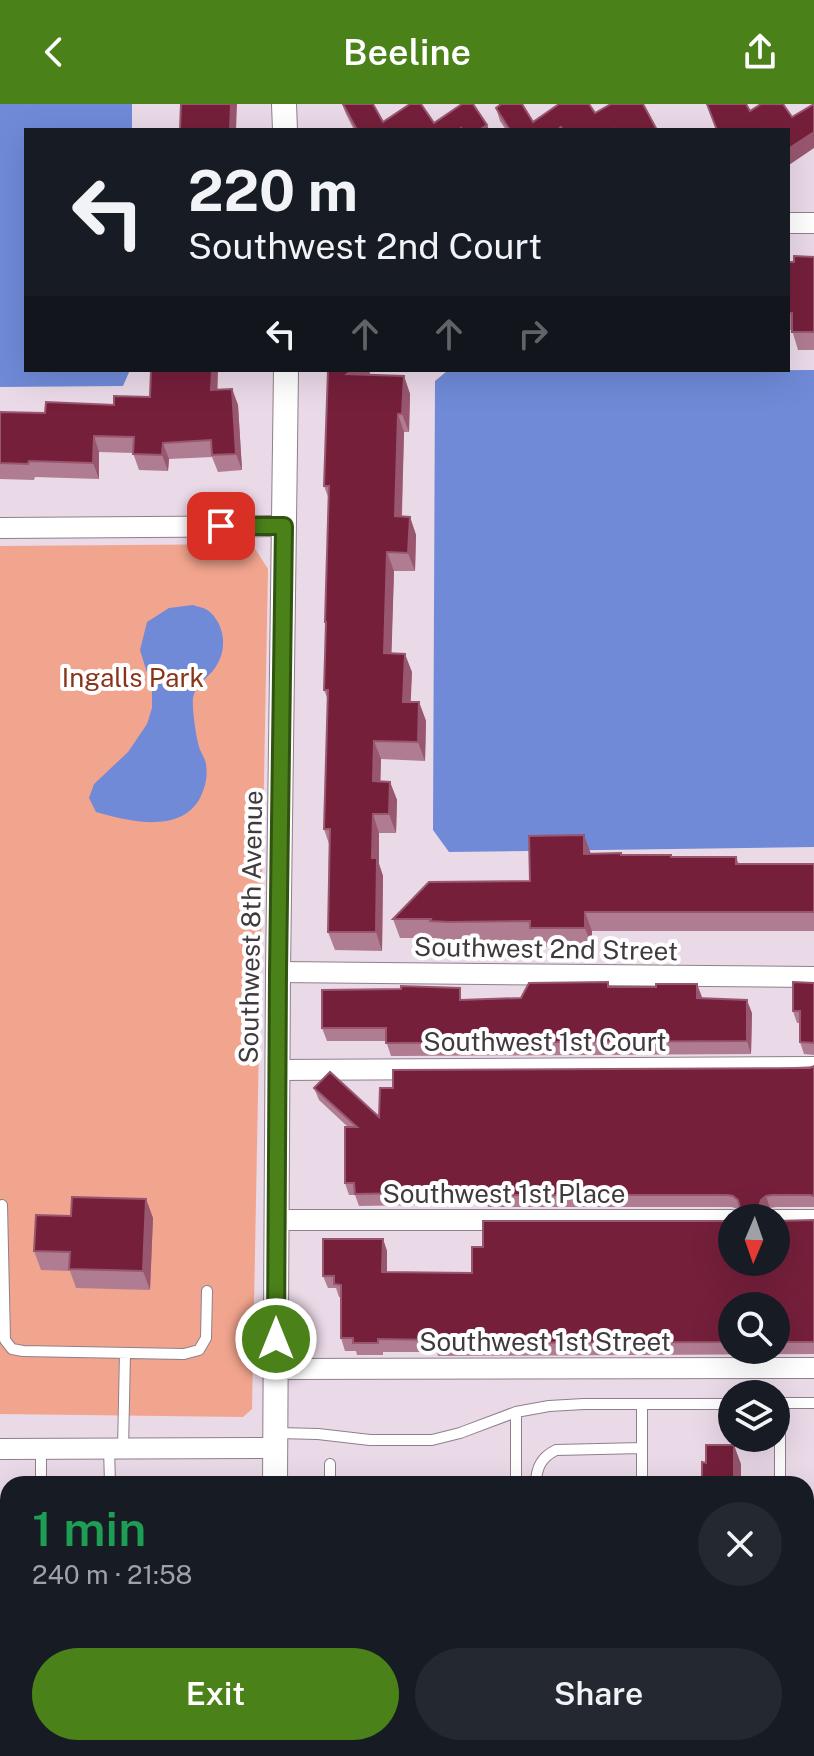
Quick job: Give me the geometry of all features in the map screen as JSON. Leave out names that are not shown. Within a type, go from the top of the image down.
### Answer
[{"type":"street","points":[[284,104],[285,128]]},
{"type":"street","points":[[790,223],[814,223]]},
{"type":"street","name":"Southwest 8th Avenue","points":[[275,1476],[286,372]]},
{"type":"street","points":[[0,528],[284,526]]},
{"type":"street","name":"Southwest 2nd Street","points":[[278,972],[814,977]]},
{"type":"street","name":"Southwest 1st Court","points":[[277,1070],[814,1067]]},
{"type":"street","name":"Southwest 1st Place","points":[[276,1220],[718,1220]]},
{"type":"street","points":[[790,1220],[814,1220]]},
{"type":"street","name":"Southwest 1st Street","points":[[275,1369],[814,1368]]},
{"type":"street","points":[[0,1449],[116,1449],[275,1440]]},
{"type":"lane","points":[[2,1205],[5,1340],[12,1349],[184,1354],[199,1350],[206,1338],[207,1291]]},
{"type":"lane","points":[[111,1476],[125,1353]]},
{"type":"lane","points":[[790,1403],[814,1403]]},
{"type":"lane","points":[[275,1440],[318,1434],[370,1440],[432,1440],[516,1412],[549,1406],[718,1404]]},
{"type":"lane","points":[[642,1405],[642,1476]]},
{"type":"lane","points":[[516,1412],[516,1476]]},
{"type":"lane","points":[[536,1476],[545,1455],[556,1450],[642,1448]]},
{"type":"lane","points":[[41,1449],[41,1476]]},
{"type":"lane","points":[[779,1452],[780,1476]]},
{"type":"lane","points":[[330,1464],[330,1476]]},
{"type":"green space","name":"Ingalls Park","points":[[252,544],[268,569],[252,1409],[243,1417],[0,1414],[0,546]]},
{"type":"water","points":[[0,104],[132,104],[132,128],[24,128],[24,372],[129,372],[123,386],[0,387]]},
{"type":"water","points":[[814,370],[814,847],[449,852],[433,830],[435,381],[446,372]]},
{"type":"water","points":[[193,605],[210,612],[219,625],[223,639],[219,661],[196,689],[193,698],[199,747],[207,769],[201,796],[190,811],[166,821],[137,821],[96,812],[89,798],[94,784],[128,752],[147,724],[152,708],[152,689],[140,650],[147,622],[169,608]]},
{"type":"building","points":[[181,104],[231,104],[230,128],[180,128]]},
{"type":"building","points":[[343,104],[373,104],[383,122],[410,104],[421,104],[434,123],[462,104],[473,104],[487,125],[482,128],[356,128]]},
{"type":"building","points":[[501,104],[522,104],[533,122],[559,104],[589,104],[595,113],[611,104],[643,104],[656,128],[509,128],[496,108]]},
{"type":"building","points":[[707,104],[746,104],[750,111],[761,104],[783,104],[792,117],[814,104],[814,132],[790,148],[790,128],[716,128]]},
{"type":"building","points":[[794,256],[814,257],[814,332],[792,332],[790,262],[794,262]]},
{"type":"building","points":[[151,372],[212,372],[211,390],[232,389],[236,454],[212,455],[211,440],[163,443],[162,455],[133,454],[134,437],[94,436],[93,463],[0,463],[0,412],[45,413],[46,402],[114,405],[114,396],[150,397]]},
{"type":"building","points":[[328,372],[404,376],[402,414],[398,414],[395,516],[410,517],[408,553],[387,552],[384,653],[405,654],[403,702],[419,702],[418,742],[374,741],[373,781],[390,782],[389,814],[373,814],[372,858],[377,858],[376,932],[328,932],[330,829],[324,829],[328,690],[324,690],[329,486],[324,486]]},
{"type":"building","points":[[584,835],[584,854],[736,857],[736,864],[814,864],[814,912],[585,912],[585,928],[530,928],[530,921],[393,919],[429,882],[530,881],[529,836]]},
{"type":"building","points":[[608,982],[608,987],[697,984],[697,998],[747,1000],[747,1041],[386,1043],[386,1028],[322,1028],[322,990],[401,989],[401,986],[460,988],[460,1000],[521,998],[529,983]]},
{"type":"building","points":[[793,982],[814,983],[814,1043],[800,1042],[800,1011],[793,1011]]},
{"type":"building","points":[[814,1066],[814,1196],[772,1195],[766,1196],[760,1204],[739,1204],[738,1200],[728,1195],[484,1195],[484,1192],[477,1190],[425,1189],[412,1193],[355,1194],[354,1183],[345,1183],[345,1127],[357,1127],[314,1088],[330,1072],[379,1117],[380,1088],[393,1088],[393,1070]]},
{"type":"building","points":[[72,1197],[146,1199],[143,1271],[69,1269],[70,1252],[34,1251],[36,1215],[71,1216]]},
{"type":"building","points":[[814,1220],[814,1342],[790,1342],[790,1292],[718,1292],[718,1342],[434,1343],[434,1340],[378,1339],[378,1343],[353,1343],[353,1338],[341,1338],[341,1285],[334,1284],[334,1276],[323,1276],[323,1239],[383,1239],[382,1272],[472,1273],[472,1247],[483,1247],[483,1221],[718,1221],[718,1276],[790,1276],[790,1221]]},
{"type":"building","points":[[706,1445],[718,1445],[718,1452],[734,1452],[734,1476],[702,1476],[702,1462],[706,1463]]},
{"type":"route","points":[[221,526],[284,526],[276,1339]]}]
